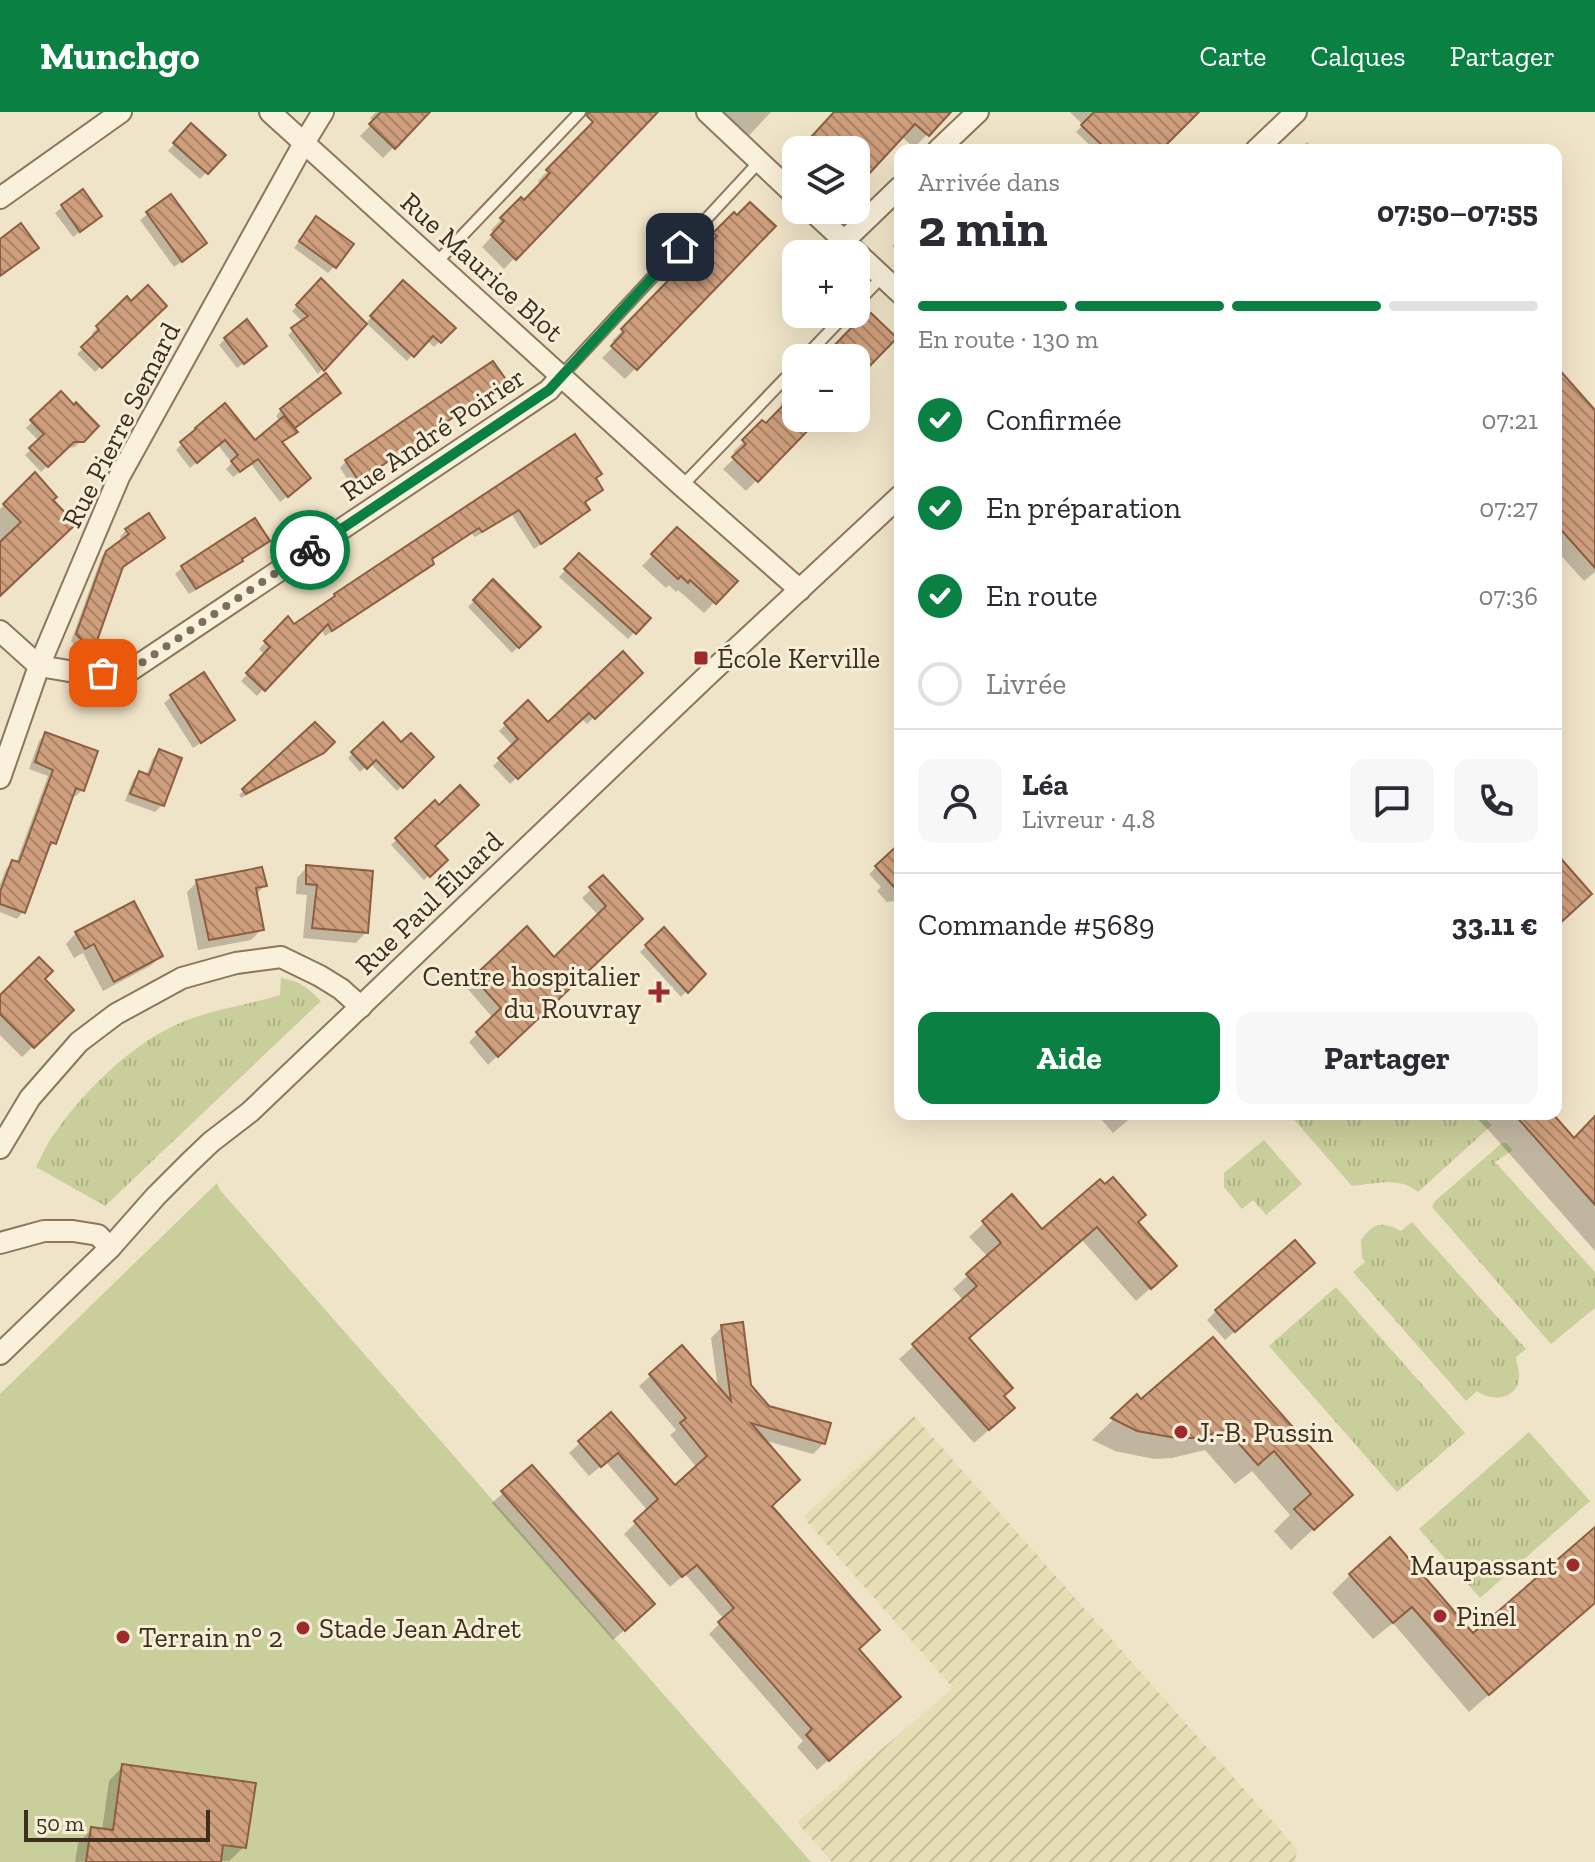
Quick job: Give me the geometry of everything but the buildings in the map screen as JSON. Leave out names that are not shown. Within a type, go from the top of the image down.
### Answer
[{"type":"street","points":[[0,198],[121,112]]},
{"type":"street","name":"Rue Maurice Blot","points":[[270,112],[800,590]]},
{"type":"street","name":"Rue Pierre Semard","points":[[0,778],[39,666],[119,477],[323,112]]},
{"type":"street","points":[[707,112],[782,183]]},
{"type":"street","points":[[944,144],[978,112]]},
{"type":"street","points":[[1262,144],[1296,112]]},
{"type":"street","points":[[845,240],[894,193]]},
{"type":"street","points":[[826,224],[843,240]]},
{"type":"street","points":[[870,266],[894,288]]},
{"type":"street","name":"Rue André Poirier","points":[[39,666],[81,673],[125,674],[549,390],[561,376]]},
{"type":"street","name":"Rue Paul Éluard","points":[[0,1354],[110,1248],[156,1196],[211,1142],[250,1112],[894,502]]},
{"type":"street","points":[[0,631],[39,666]]},
{"type":"street","points":[[0,1148],[30,1098],[79,1042],[116,1014],[182,978],[236,963],[281,957],[341,989],[361,1007]]},
{"type":"street","points":[[0,1243],[44,1231],[73,1231],[98,1235],[110,1248]]},
{"type":"lane","points":[[436,263],[580,112]]},
{"type":"lane","points":[[561,376],[759,162]]},
{"type":"lane","points":[[870,289],[882,277]]},
{"type":"lane","points":[[817,344],[833,328]]},
{"type":"lane","points":[[682,486],[782,382]]},
{"type":"shaded area","points":[[914,1416],[1297,1849],[1295,1862],[832,1862],[797,1822],[953,1688],[803,1517]]},
{"type":"green space","points":[[281,978],[303,986],[321,1001],[105,1206],[36,1167],[69,1114],[96,1083],[128,1055],[180,1023],[280,995]]},
{"type":"green space","points":[[1294,1120],[1487,1120],[1492,1125],[1418,1192],[1395,1183],[1352,1186]]},
{"type":"green space","points":[[1264,1140],[1302,1184],[1266,1215],[1253,1200],[1242,1209],[1224,1187],[1224,1173]]},
{"type":"green space","points":[[1502,1143],[1513,1150],[1495,1162],[1595,1272],[1595,1308],[1551,1344],[1432,1207]]},
{"type":"green space","name":"Stade Jean Adret","points":[[217,1183],[811,1862],[0,1862],[0,1394]]},
{"type":"green space","points":[[1412,1222],[1526,1349],[1516,1357],[1519,1377],[1509,1394],[1489,1397],[1477,1391],[1466,1401],[1353,1272],[1365,1262],[1361,1240],[1370,1230],[1383,1225],[1401,1231]]},
{"type":"green space","points":[[1336,1287],[1465,1433],[1397,1492],[1269,1346]]},
{"type":"green space","points":[[1529,1432],[1590,1501],[1480,1598],[1419,1529]]},
{"type":"way so far","points":[[103,673],[125,674],[310,550]]},
{"type":"place","name":"École Kerville","points":[[701,658]]},
{"type":"place","name":"Centre hospitalier du Rouvray","points":[[659,992]]},
{"type":"place","name":"J.-B. Pussin","points":[[1181,1432]]},
{"type":"place","name":"Maupassant","points":[[1573,1565]]},
{"type":"place","name":"Pinel","points":[[1440,1616]]},
{"type":"place","name":"Stade Jean Adret","points":[[303,1628]]},
{"type":"place","name":"Terrain n° 2","points":[[123,1637]]},
{"type":"route","points":[[310,550],[549,390],[680,247]]}]
